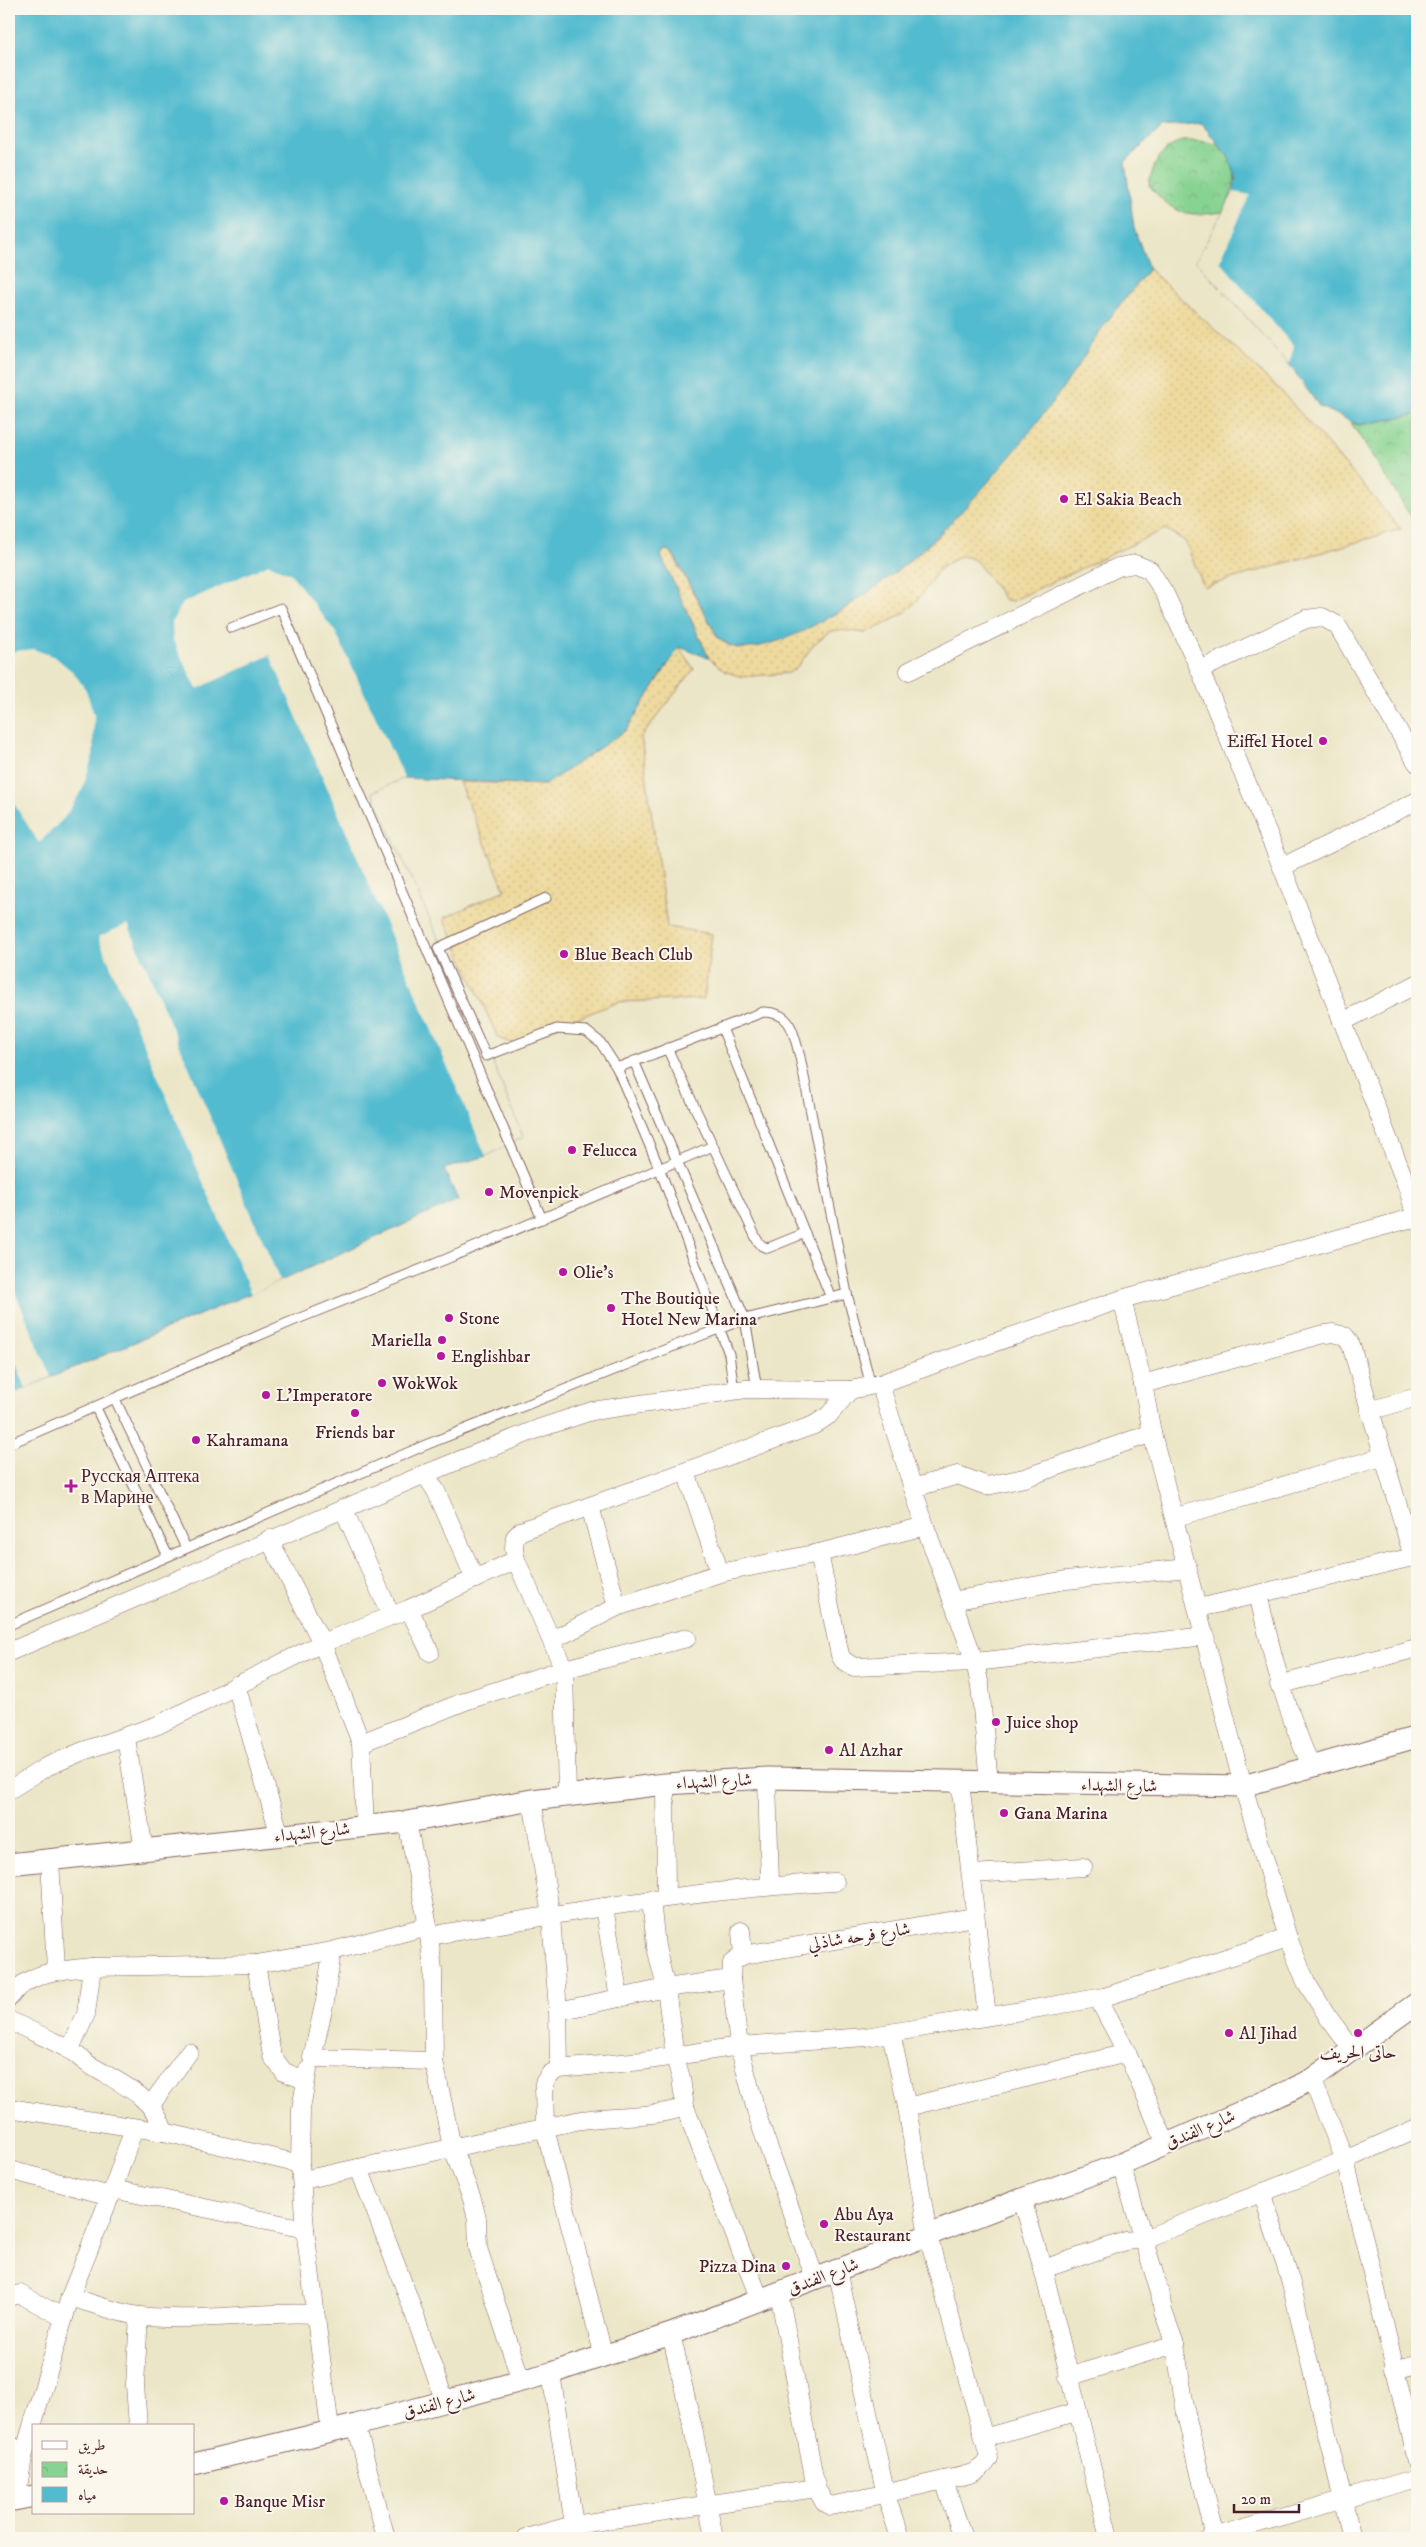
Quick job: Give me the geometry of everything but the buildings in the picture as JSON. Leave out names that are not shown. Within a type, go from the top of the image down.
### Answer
[{"type":"street","points":[[9,1652],[343,1508],[540,1428],[592,1410],[734,1391],[758,1389],[850,1390],[875,1385],[982,1346],[1122,1300],[1417,1219],[1408,1189],[1282,867],[1200,670],[1165,594],[1150,570],[1135,564],[1118,568],[909,671]]},
{"type":"street","points":[[1200,670],[1306,619],[1322,617],[1337,624],[1417,763]]},
{"type":"street","points":[[1282,867],[1417,801]]},
{"type":"street","points":[[1342,1022],[1417,984]]},
{"type":"street","points":[[1122,1300],[1143,1384],[1152,1433],[1176,1518],[1243,1786],[1288,1938],[1306,1982],[1352,2049]]},
{"type":"street","points":[[1143,1384],[1333,1333],[1345,1336],[1351,1345],[1382,1457],[1415,1557],[1199,1608]]},
{"type":"street","points":[[875,1385],[975,1662],[980,1686],[988,1783]]},
{"type":"street","points":[[567,1795],[564,1669],[516,1560],[515,1538],[521,1531],[814,1425],[829,1415],[850,1390]]},
{"type":"street","points":[[1369,1411],[1417,1397]]},
{"type":"street","points":[[913,1488],[958,1475],[987,1486],[1024,1478],[1152,1433]]},
{"type":"street","points":[[1176,1518],[1382,1457]]},
{"type":"street","points":[[686,1472],[720,1573]]},
{"type":"street","points":[[425,1474],[436,1491],[475,1579]]},
{"type":"street","points":[[590,1506],[617,1607]]},
{"type":"street","points":[[343,1508],[391,1616]]},
{"type":"street","points":[[551,1637],[560,1636],[617,1607],[720,1573],[820,1553],[925,1526]]},
{"type":"street","points":[[269,1539],[322,1643],[361,1744],[364,1827]]},
{"type":"street","points":[[820,1553],[840,1655],[848,1664],[854,1667],[975,1662],[1206,1636]]},
{"type":"street","points":[[9,1790],[61,1760],[158,1725],[322,1643],[409,1609],[516,1560]]},
{"type":"street","points":[[952,1601],[1066,1580],[1188,1568]]},
{"type":"street","points":[[1258,1594],[1279,1685],[1294,1729],[1311,1766]]},
{"type":"street","points":[[409,1609],[430,1652]]},
{"type":"street","points":[[361,1744],[468,1700],[564,1669],[686,1638]]},
{"type":"street","points":[[1279,1685],[1417,1648]]},
{"type":"street","points":[[236,1685],[280,1836]]},
{"type":"street","points":[[126,1738],[144,1850]]},
{"type":"street","name":"شارع الشهداء","points":[[9,1864],[407,1822],[532,1800],[665,1784],[767,1778],[1243,1786],[1417,1738]]},
{"type":"street","points":[[767,1778],[770,1885]]},
{"type":"street","points":[[960,1782],[987,2016]]},
{"type":"street","points":[[665,1784],[656,1947],[666,1988],[675,2057],[681,2078],[685,2107],[769,2297],[816,2488],[824,2502],[831,2506],[886,2495],[974,2473],[984,2468],[989,2458],[928,2236],[907,2107],[891,2033]]},
{"type":"street","points":[[532,1800],[551,1916],[558,2011],[559,2069]]},
{"type":"street","points":[[407,1822],[428,1931],[433,1970],[434,2060],[452,2147],[472,2200],[476,2219],[478,2248],[521,2381]]},
{"type":"street","points":[[50,1860],[56,1970]]},
{"type":"street","points":[[972,1874],[1083,1867]]},
{"type":"street","points":[[9,1998],[16,1989],[31,1979],[56,1970],[256,1964],[332,1952],[428,1931],[551,1916],[658,1898],[770,1885],[835,1882]]},
{"type":"street","points":[[604,1907],[618,1998]]},
{"type":"street","name":"شارع فرحه شاذلي","points":[[743,1955],[975,1917]]},
{"type":"street","points":[[741,1932],[743,1955],[732,1962],[731,1979],[739,2046],[758,2118],[815,2278]]},
{"type":"street","points":[[604,2357],[545,2129],[544,2082],[550,2074],[559,2069],[675,2057],[739,2046],[806,2042],[891,2033],[1104,1997],[1288,1938]]},
{"type":"street","points":[[330,2430],[305,2229],[301,2172],[301,2109],[305,2080],[325,2001],[332,1952]]},
{"type":"street","points":[[256,1964],[272,2056],[284,2072],[305,2080]]},
{"type":"street","points":[[70,2050],[86,2014],[92,1968]]},
{"type":"street","points":[[558,2011],[666,1988],[731,1979]]},
{"type":"street","points":[[1104,1997],[1102,2006],[1127,2053],[1166,2144]]},
{"type":"street","name":"شارع الفندق","points":[[195,2464],[445,2402],[551,2373],[671,2334],[1022,2199],[1121,2164],[1312,2080],[1352,2049],[1416,2006]]},
{"type":"street","points":[[9,2020],[70,2050],[92,2066],[120,2080],[152,2105],[160,2117],[164,2132]]},
{"type":"street","points":[[152,2105],[189,2052]]},
{"type":"street","points":[[907,2107],[1127,2053]]},
{"type":"street","points":[[312,2058],[434,2060]]},
{"type":"street","points":[[1312,2080],[1345,2160],[1365,2238],[1394,2370],[1410,2403],[1417,2461]]},
{"type":"street","points":[[9,2108],[164,2132],[301,2172],[359,2168],[395,2162],[452,2147],[578,2121],[622,2117],[685,2107]]},
{"type":"street","points":[[33,2424],[70,2297],[112,2192],[134,2128]]},
{"type":"street","points":[[1042,2269],[1126,2242],[1144,2239],[1345,2160],[1417,2128]]},
{"type":"street","points":[[1121,2164],[1160,2293],[1163,2311],[1175,2344],[1186,2414],[1214,2538],[1417,2478]]},
{"type":"street","points":[[359,2168],[409,2299],[445,2402]]},
{"type":"street","points":[[9,2170],[305,2229]]},
{"type":"street","points":[[1263,2192],[1268,2215],[1284,2257],[1292,2287],[1352,2538]]},
{"type":"street","points":[[1022,2199],[1042,2269],[1076,2412],[1109,2538]]},
{"type":"street","points":[[837,2270],[886,2495],[900,2538]]},
{"type":"street","points":[[9,2297],[20,2294],[64,2318]]},
{"type":"street","points":[[70,2297],[139,2316],[187,2318],[285,2313],[315,2314]]},
{"type":"street","points":[[138,2424],[135,2385],[139,2316]]},
{"type":"street","points":[[671,2334],[714,2538]]},
{"type":"street","points":[[1068,2377],[1175,2344]]},
{"type":"street","points":[[1394,2370],[1417,2364]]},
{"type":"street","points":[[551,2373],[575,2532]]},
{"type":"street","points":[[984,2438],[1076,2412]]},
{"type":"street","points":[[356,2425],[386,2538]]},
{"type":"street","points":[[20,2499],[23,2457],[32,2426]]},
{"type":"street","points":[[9,2443],[23,2457]]},
{"type":"street","points":[[944,2480],[963,2538]]},
{"type":"street","points":[[526,2538],[575,2532],[708,2506],[816,2488]]},
{"type":"lane","points":[[231,628],[281,608],[542,1219]]},
{"type":"lane","points":[[546,898],[438,948],[486,1056],[556,1029],[586,1031],[600,1042],[617,1068],[660,1170],[729,1354],[734,1391]]},
{"type":"lane","points":[[617,1068],[763,1012],[783,1015],[790,1023],[800,1057],[847,1294],[875,1385]]},
{"type":"lane","points":[[722,1028],[831,1298]]},
{"type":"lane","points":[[667,1048],[762,1246],[768,1248],[805,1233]]},
{"type":"lane","points":[[634,1061],[745,1319],[758,1389]]},
{"type":"lane","points":[[9,1444],[96,1408],[290,1322],[677,1163],[713,1146]]},
{"type":"lane","points":[[9,1625],[428,1444],[720,1328],[745,1319],[847,1294]]},
{"type":"lane","points":[[115,1399],[186,1548]]},
{"type":"lane","points":[[96,1408],[168,1556]]},
{"type":"sand","points":[[1149,269],[1281,391],[1401,529],[1204,587],[1185,541],[1165,529],[1012,601],[1005,600],[977,562],[971,558],[960,556],[940,568],[917,601],[906,612],[865,633],[841,630],[830,631],[814,644],[798,666],[789,673],[742,677],[724,671],[709,658],[661,556],[664,550],[671,552],[718,638],[728,645],[740,649],[839,613],[905,565],[934,540],[998,470],[1065,385],[1100,330]]},
{"type":"sand","name":"Blue Beach Club","points":[[679,647],[694,669],[641,737],[667,927],[712,934],[704,999],[618,1002],[513,1044],[498,1038],[444,918],[505,890],[459,782],[545,785],[626,730]]},
{"type":"green space","points":[[1182,141],[1213,143],[1221,147],[1228,154],[1234,170],[1234,178],[1233,187],[1223,212],[1190,214],[1182,212],[1166,203],[1149,185],[1159,158],[1169,148]]},
{"type":"green space","points":[[1417,414],[1417,526],[1351,423],[1359,425]]},
{"type":"water","points":[[9,9],[1417,9],[1417,414],[1359,425],[1319,406],[1289,364],[1196,261],[1234,192],[1236,176],[1228,156],[1201,123],[1162,127],[1125,162],[1134,228],[1149,269],[1100,331],[1065,385],[1010,456],[950,523],[917,554],[883,582],[846,607],[807,629],[773,643],[738,648],[718,638],[674,555],[668,550],[664,550],[661,556],[709,658],[679,647],[626,730],[545,785],[404,778],[372,792],[476,1022],[523,1137],[486,1156],[444,1169],[458,1200],[280,1281],[9,1395]]},
{"type":"pier","points":[[1234,192],[1250,195],[1220,261],[1294,347],[1289,364],[1196,261]]},
{"type":"pier","points":[[269,564],[291,574],[336,633],[404,778],[372,792],[476,1022],[523,1137],[486,1156],[270,655],[197,689],[173,640],[172,621],[183,603]]},
{"type":"pier","points":[[33,649],[55,657],[73,672],[86,690],[94,715],[93,755],[82,790],[64,818],[39,843],[9,796],[9,652]]},
{"type":"pier","points":[[128,924],[280,1281],[251,1294],[98,937]]},
{"type":"pier","points":[[9,1278],[51,1377],[26,1388],[9,1347]]},
{"type":"place","name":"El Sakia Beach","points":[[1064,499]]},
{"type":"place","name":"Eiffel Hotel","points":[[1323,741]]},
{"type":"place","name":"Blue Beach Club","points":[[564,954]]},
{"type":"place","name":"Felucca","points":[[572,1150]]},
{"type":"place","name":"Movenpick","points":[[489,1192]]},
{"type":"place","name":"Olie's","points":[[563,1272]]},
{"type":"place","name":"The Boutique Hotel New Marina","points":[[611,1308]]},
{"type":"place","name":"Stone","points":[[449,1318]]},
{"type":"place","name":"Mariella","points":[[442,1340]]},
{"type":"place","name":"Englishbar","points":[[441,1356]]},
{"type":"place","name":"WokWok","points":[[382,1383]]},
{"type":"place","name":"L'Imperatore","points":[[266,1395]]},
{"type":"place","name":"Friends bar","points":[[355,1413]]},
{"type":"place","name":"Kahramana","points":[[196,1440]]},
{"type":"place","name":"Русская Аптека в Марине","points":[[71,1486]]},
{"type":"place","name":"Juice shop","points":[[996,1722]]},
{"type":"place","name":"Al Azhar","points":[[829,1750]]},
{"type":"place","name":"Gana Marina","points":[[1004,1813]]},
{"type":"place","name":"Al Jihad","points":[[1229,2033]]},
{"type":"place","name":"حاتى الحريف","points":[[1358,2033]]},
{"type":"place","name":"Abu Aya Restaurant","points":[[824,2224]]},
{"type":"place","name":"Pizza Dina","points":[[786,2266]]},
{"type":"place","name":"Banque Misr","points":[[224,2501]]}]
